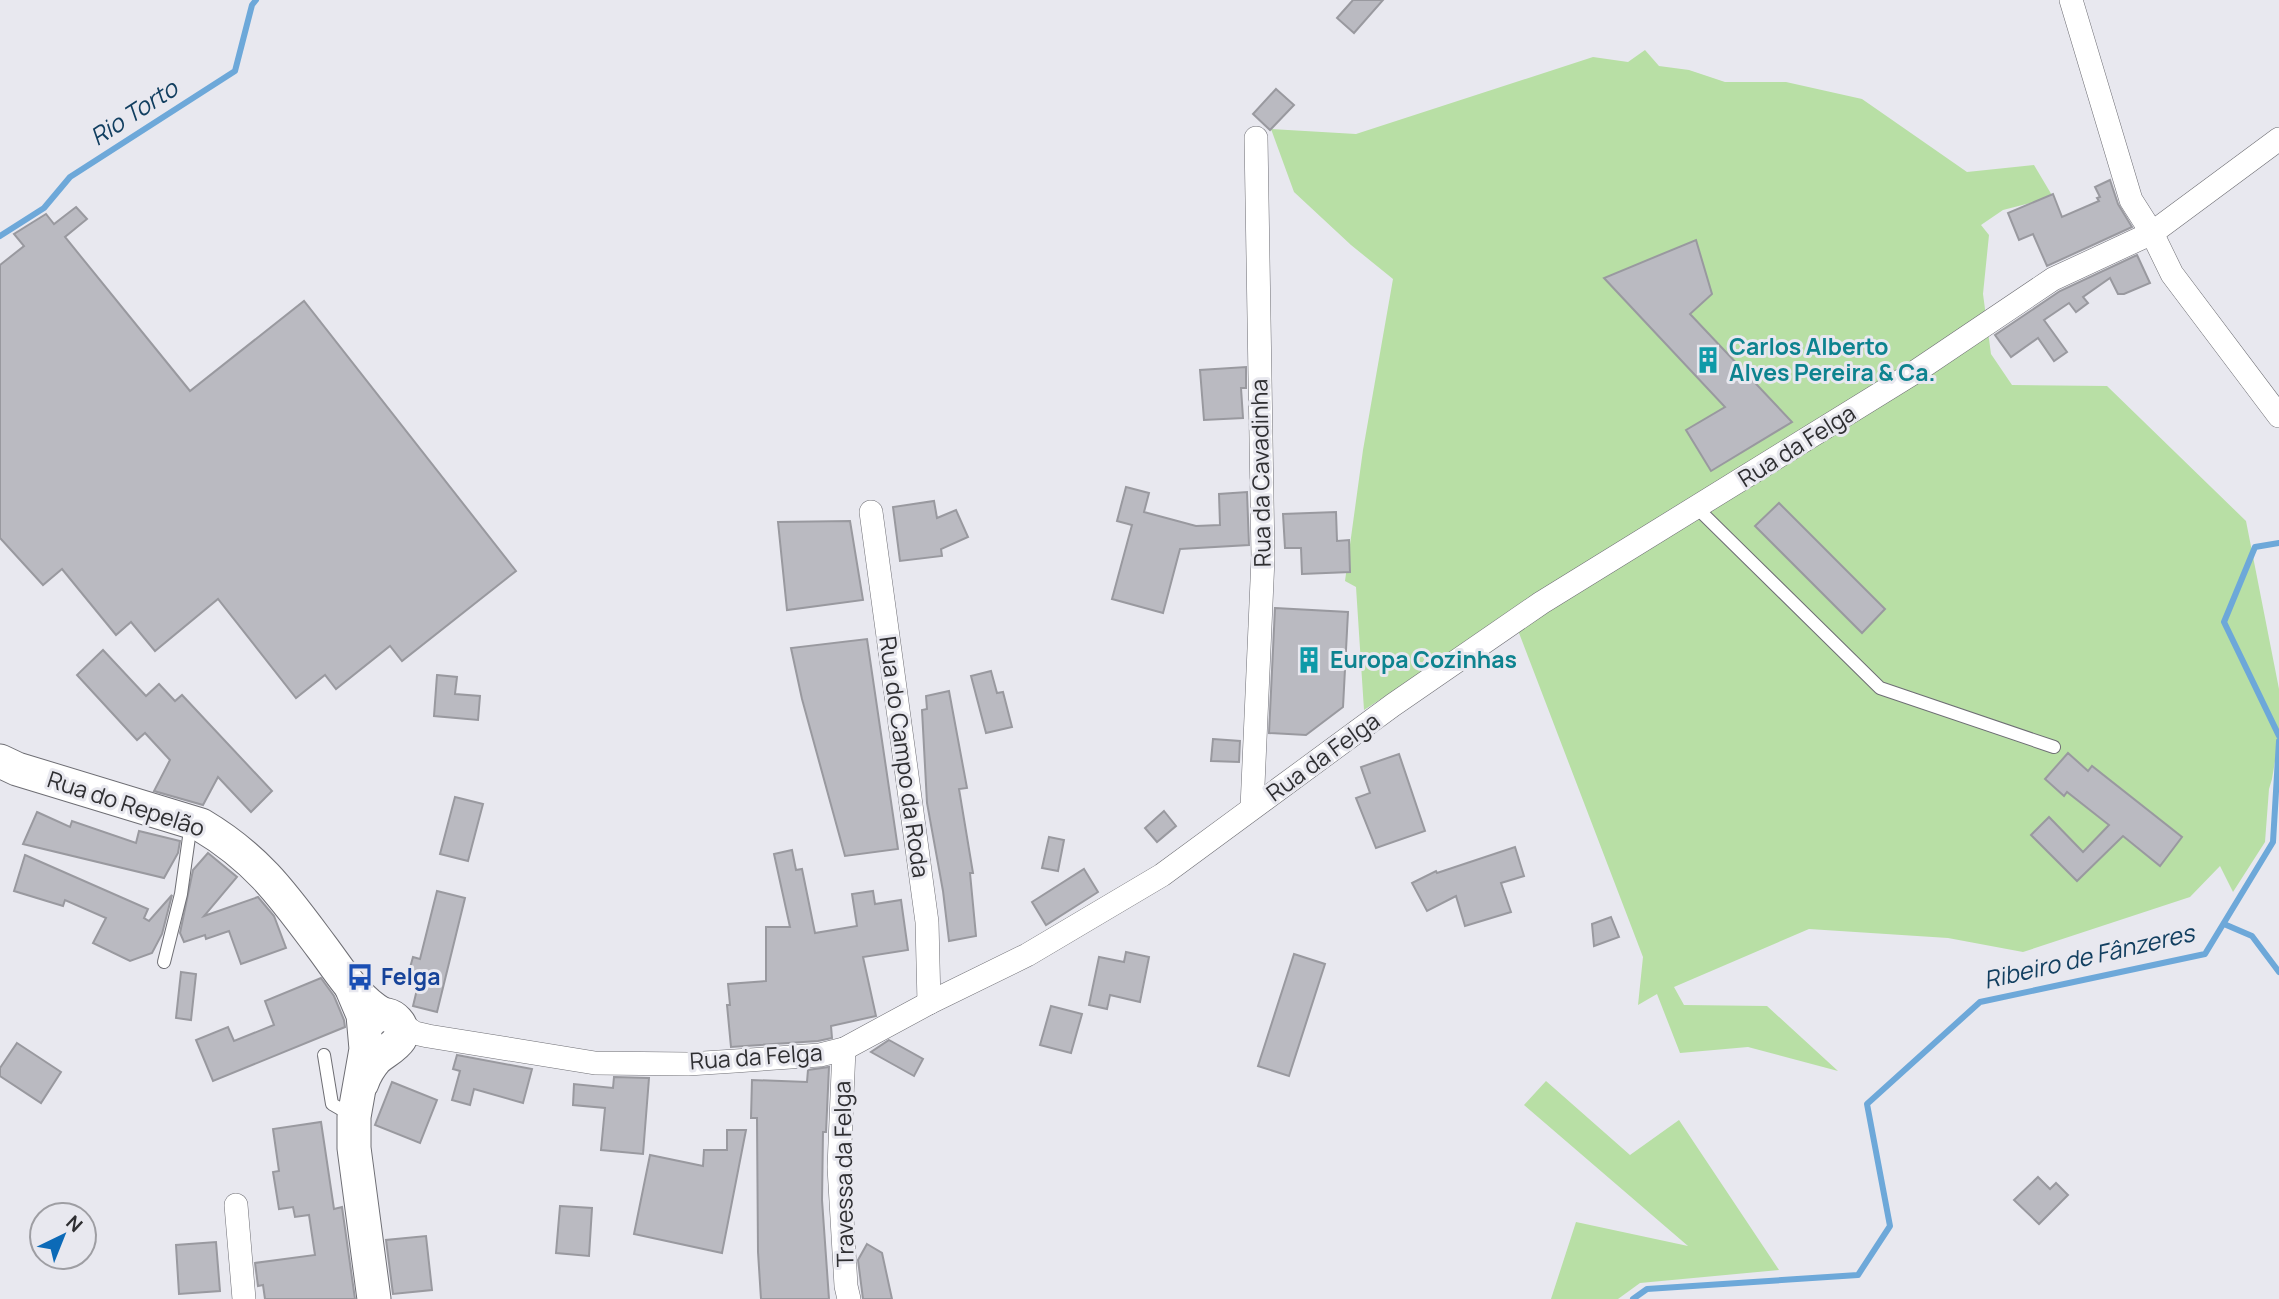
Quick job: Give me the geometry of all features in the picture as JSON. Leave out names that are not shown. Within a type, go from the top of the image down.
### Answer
[{"type":"street","points":[[2071,0],[2131,200],[2152,233],[2172,274],[2279,416]]},
{"type":"street","name":"Rua da Cavadinha","points":[[1252,808],[1263,558],[1255,138]]},
{"type":"street","name":"Rua da Felga","points":[[388,1034],[595,1063],[723,1062],[820,1055],[844,1049],[1027,955],[1162,875],[1393,705],[1541,603],[1915,372],[2053,279],[2152,233],[2279,138]]},
{"type":"street","name":"Rua do Campo da Roda","points":[[870,512],[927,922],[929,1003]]},
{"type":"street","name":"Rua do Repelão","points":[[0,761],[17,769],[201,825],[222,837],[252,860],[278,888],[360,1003],[388,1034]]},
{"type":"street","points":[[374,1299],[354,1148],[356,1105],[371,1065],[388,1034]]},
{"type":"street","name":"Travessa da Felga","points":[[844,1049],[839,1167],[849,1299]]},
{"type":"street","points":[[236,1205],[244,1299]]},
{"type":"lane","points":[[1696,508],[1880,688],[2054,747]]},
{"type":"lane","points":[[164,962],[181,894],[191,822]]},
{"type":"lane","points":[[324,1055],[332,1104],[356,1105]]},
{"type":"green space","points":[[1645,50],[1659,66],[1689,70],[1725,82],[1786,82],[1862,99],[1967,172],[2034,165],[2053,197],[2003,210],[1981,225],[1989,235],[1983,294],[1991,354],[2012,385],[2107,386],[2246,521],[2279,689],[2279,737],[2269,789],[2265,842],[2233,892],[2220,866],[2190,897],[2023,952],[1948,938],[1809,929],[1674,987],[1684,1005],[1767,1006],[1838,1071],[1748,1047],[1680,1053],[1657,994],[1638,1005],[1643,957],[1519,633],[1520,628],[1502,620],[1364,710],[1356,587],[1345,581],[1363,450],[1393,279],[1351,245],[1294,192],[1271,129],[1356,134],[1593,57],[1628,62]]},
{"type":"green space","points":[[1546,1081],[1630,1155],[1679,1120],[1779,1270],[1640,1283],[1618,1299],[1551,1299],[1576,1222],[1688,1246],[1524,1105]]},
{"type":"building","points":[[1353,0],[1383,0],[1354,33],[1337,18]]},
{"type":"building","points":[[1276,89],[1294,105],[1270,130],[1253,114]]},
{"type":"building","points":[[2110,180],[2118,204],[2132,227],[2047,266],[2033,234],[2019,240],[2008,213],[2053,194],[2062,217],[2099,201],[2095,187]]},
{"type":"building","points":[[76,207],[87,219],[65,237],[190,391],[304,301],[516,571],[402,661],[390,646],[336,689],[325,675],[296,698],[218,599],[155,651],[131,622],[116,635],[62,569],[43,585],[0,538],[0,265],[24,246],[14,234],[46,214],[54,224]]},
{"type":"building","name":"Carlos Alberto Alves Pereira & Ca.","points":[[1696,240],[1712,294],[1690,314],[1792,422],[1711,471],[1686,430],[1725,407],[1604,278]]},
{"type":"building","points":[[2137,255],[2150,283],[2118,294],[2110,278],[2083,297],[2088,303],[2076,312],[2069,303],[2044,320],[2067,352],[2054,361],[2038,338],[2011,357],[1995,335],[2060,291]]},
{"type":"building","points":[[1246,367],[1246,388],[1241,388],[1243,418],[1204,420],[1200,370]]},
{"type":"building","points":[[1126,487],[1149,493],[1144,512],[1196,526],[1220,525],[1219,494],[1247,492],[1249,545],[1180,549],[1163,613],[1112,599],[1132,525],[1117,521]]},
{"type":"building","points":[[934,501],[937,518],[956,510],[968,537],[941,549],[942,556],[900,561],[893,507]]},
{"type":"building","points":[[1779,503],[1885,609],[1862,633],[1755,526]]},
{"type":"building","points":[[1336,512],[1337,541],[1349,540],[1350,572],[1302,574],[1301,548],[1285,548],[1283,514]]},
{"type":"building","points":[[850,521],[863,600],[787,610],[778,522]]},
{"type":"building","name":"Europa Cozinhas","points":[[1275,608],[1348,612],[1343,707],[1306,735],[1269,733]]},
{"type":"building","points":[[867,639],[898,849],[845,856],[802,699],[791,648]]},
{"type":"building","points":[[103,650],[146,696],[159,684],[175,701],[182,695],[272,791],[251,812],[218,777],[203,805],[154,791],[170,760],[145,733],[137,740],[77,675]]},
{"type":"building","points":[[991,671],[997,693],[1003,692],[1012,727],[986,733],[971,676]]},
{"type":"building","points":[[437,675],[457,677],[455,694],[480,696],[478,720],[434,716]]},
{"type":"building","points":[[949,691],[967,788],[959,789],[973,873],[970,873],[976,936],[949,941],[927,803],[922,710],[927,709],[926,696]]},
{"type":"building","points":[[1213,739],[1240,741],[1239,762],[1211,761]]},
{"type":"building","points":[[2068,753],[2088,771],[2092,766],[2182,837],[2160,866],[2123,836],[2077,881],[2031,835],[2049,817],[2083,852],[2109,825],[2067,792],[2064,796],[2045,779]]},
{"type":"building","points":[[1399,754],[1425,831],[1376,848],[1356,798],[1370,793],[1361,767]]},
{"type":"building","points":[[455,797],[483,804],[468,861],[440,854]]},
{"type":"building","points":[[1164,811],[1176,826],[1157,842],[1145,828]]},
{"type":"building","points":[[37,812],[70,827],[72,821],[136,843],[139,831],[180,841],[178,853],[164,878],[23,844]]},
{"type":"building","points":[[1049,837],[1064,840],[1058,871],[1042,868]]},
{"type":"building","points":[[1515,847],[1524,876],[1501,883],[1511,912],[1465,926],[1456,896],[1427,911],[1412,883],[1436,871],[1437,873]]},
{"type":"building","points":[[792,850],[796,870],[802,869],[815,933],[857,926],[852,894],[873,891],[875,904],[901,900],[908,950],[863,957],[876,1016],[831,1026],[832,1038],[818,1041],[731,1047],[728,984],[766,981],[766,927],[790,927],[774,854]]},
{"type":"building","points":[[208,853],[237,877],[204,916],[258,897],[274,916],[286,948],[241,964],[229,931],[206,939],[205,935],[184,942],[180,933],[193,870]]},
{"type":"building","points":[[25,855],[148,909],[144,918],[149,921],[172,895],[162,934],[152,953],[130,961],[93,943],[106,918],[65,900],[63,906],[14,891]]},
{"type":"building","points":[[1084,869],[1098,892],[1046,925],[1032,902]]},
{"type":"building","points":[[437,891],[465,898],[437,1012],[413,1006],[420,977],[408,975],[413,957],[420,959]]},
{"type":"building","points":[[1611,917],[1619,937],[1594,946],[1592,924]]},
{"type":"building","points":[[1126,952],[1149,957],[1140,1002],[1110,995],[1107,1009],[1089,1005],[1099,957],[1124,962]]},
{"type":"building","points":[[1294,954],[1325,964],[1289,1076],[1258,1066]]},
{"type":"building","points":[[181,972],[196,974],[191,1020],[176,1018]]},
{"type":"building","points":[[321,978],[334,996],[345,1027],[213,1081],[196,1040],[228,1027],[234,1041],[274,1025],[265,1001]]},
{"type":"building","points":[[1051,1006],[1082,1014],[1071,1053],[1040,1045]]},
{"type":"building","points":[[889,1040],[923,1059],[914,1076],[871,1052]]},
{"type":"building","points":[[17,1043],[61,1072],[41,1103],[0,1076],[0,1068]]},
{"type":"building","points":[[457,1055],[532,1069],[523,1103],[474,1089],[470,1105],[452,1100],[460,1071],[453,1069]]},
{"type":"building","points":[[829,1067],[826,1132],[823,1132],[822,1200],[829,1299],[761,1299],[757,1118],[751,1118],[752,1080],[807,1082],[808,1070]]},
{"type":"building","points":[[614,1077],[649,1078],[643,1154],[601,1150],[605,1108],[573,1105],[574,1084],[613,1088]]},
{"type":"building","points":[[392,1082],[437,1100],[420,1143],[375,1125]]},
{"type":"building","points":[[321,1122],[334,1209],[342,1207],[355,1299],[265,1299],[263,1285],[258,1286],[255,1263],[315,1255],[309,1215],[295,1217],[293,1207],[279,1209],[273,1172],[279,1171],[273,1129]]},
{"type":"building","points":[[727,1130],[746,1130],[722,1253],[634,1234],[650,1155],[703,1166],[704,1150],[727,1150]]},
{"type":"building","points":[[2038,1177],[2050,1189],[2056,1183],[2068,1195],[2039,1224],[2014,1200]]},
{"type":"building","points":[[560,1206],[592,1208],[589,1256],[556,1253]]},
{"type":"building","points":[[426,1236],[432,1290],[393,1294],[386,1240]]},
{"type":"building","points":[[216,1242],[220,1291],[179,1294],[176,1245]]},
{"type":"building","points":[[867,1244],[882,1253],[892,1299],[863,1299],[858,1260]]},
{"type":"waterway","name":"Rio Torto","points":[[0,236],[44,208],[70,177],[235,71],[252,5],[256,0]]},
{"type":"waterway","name":"Ribeiro de Fânzeres","points":[[2279,543],[2255,547],[2224,622],[2279,736]]},
{"type":"waterway","name":"Ribeiro de Fânzeres","points":[[1633,1299],[1647,1289],[1858,1275],[1890,1226],[1867,1104],[1980,1002],[2205,954],[2273,842],[2279,741]]},
{"type":"waterway","points":[[2224,924],[2252,936],[2279,972]]},
{"type":"place","name":"Carlos Alberto Alves Pereira & Ca.","points":[[1708,360]]},
{"type":"place","name":"Europa Cozinhas","points":[[1309,660]]},
{"type":"place","name":"Felga","points":[[360,977]]}]
